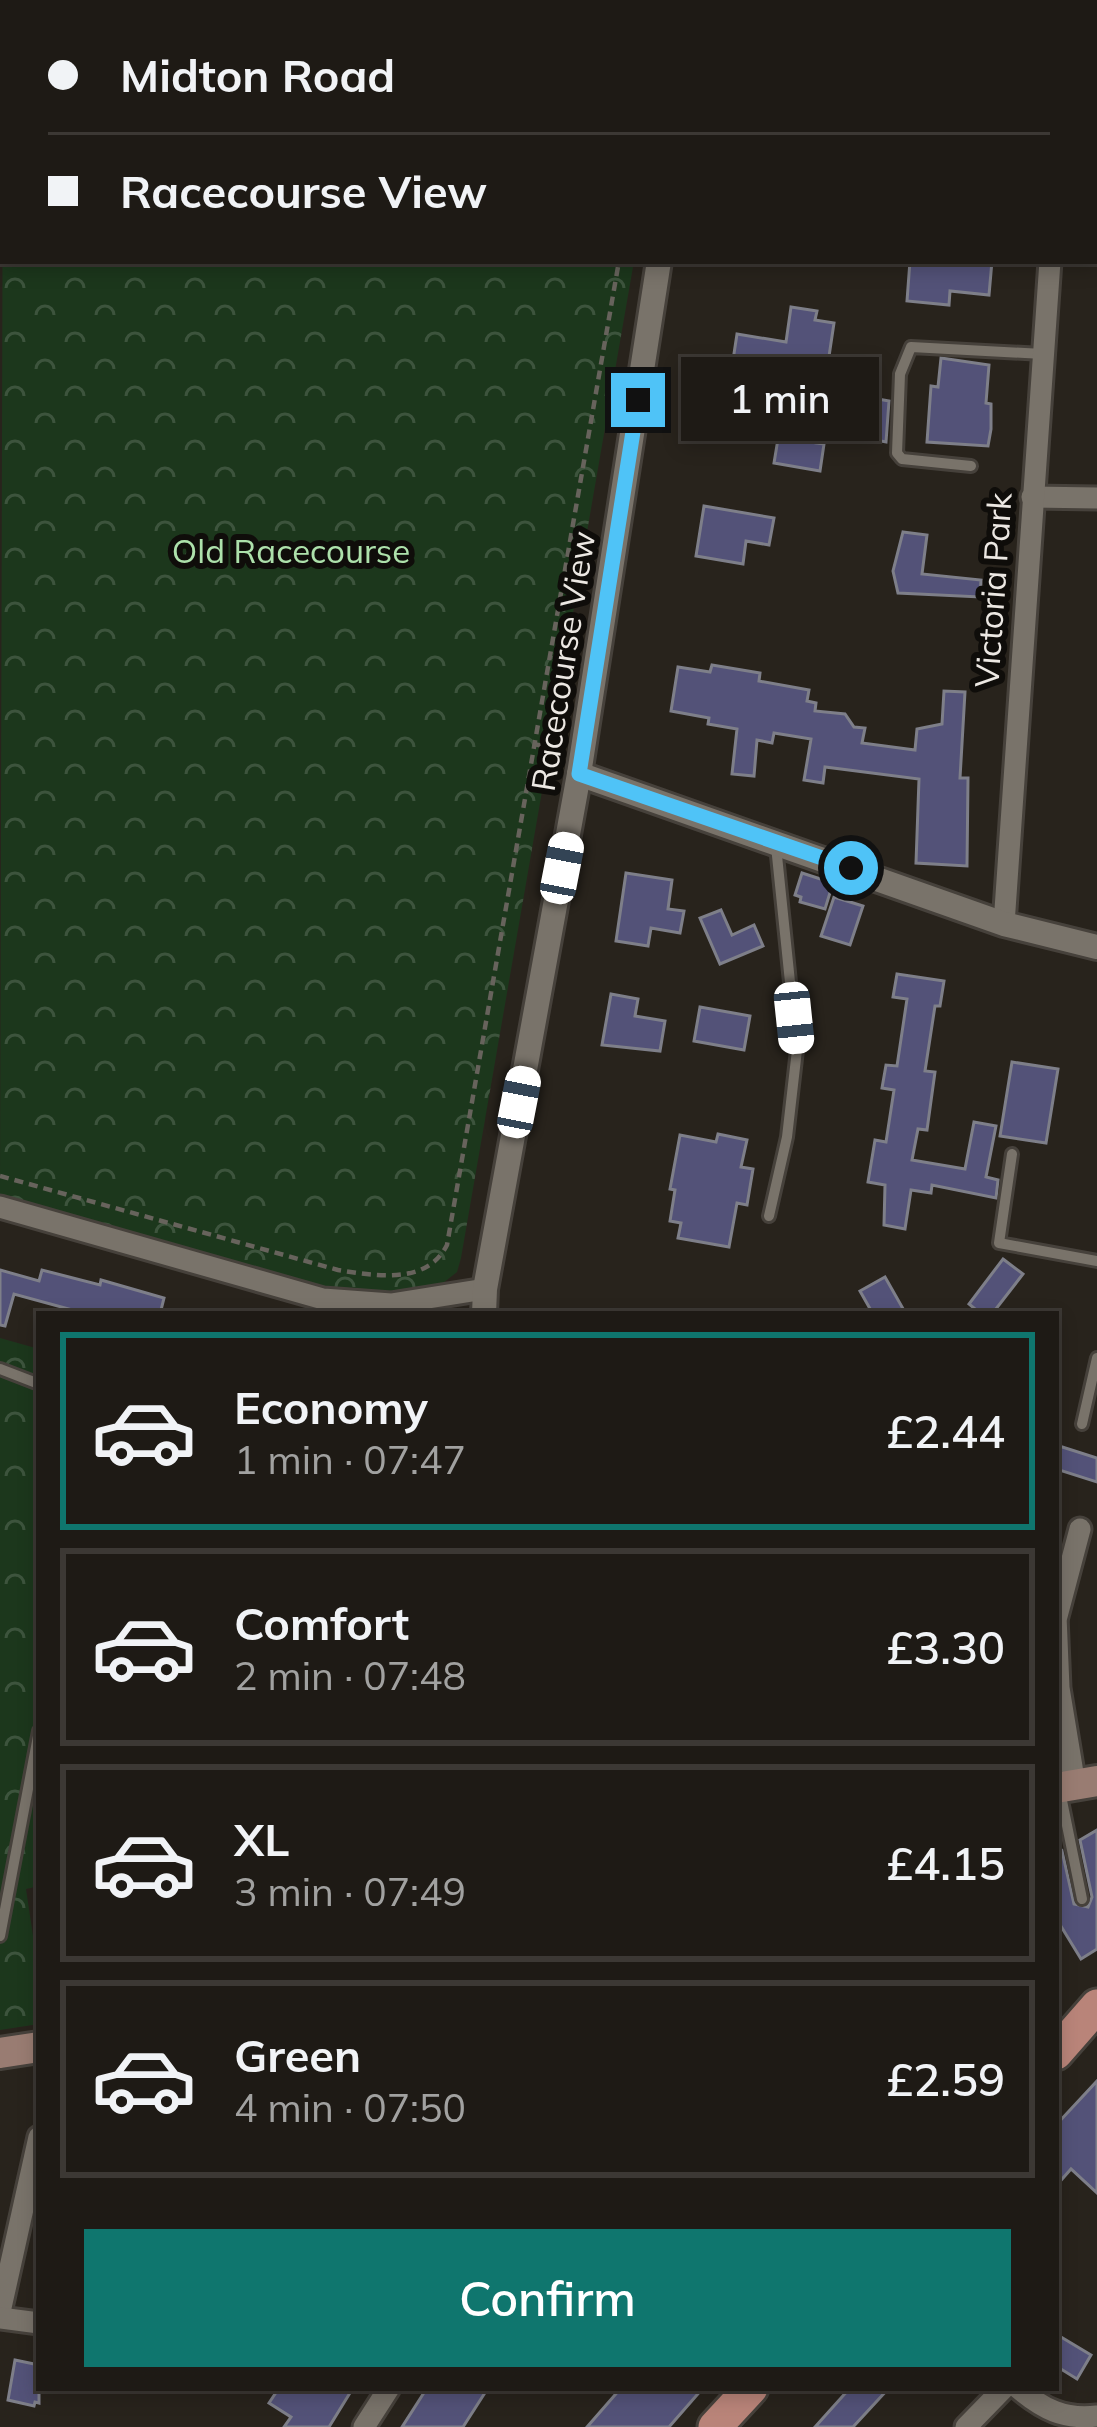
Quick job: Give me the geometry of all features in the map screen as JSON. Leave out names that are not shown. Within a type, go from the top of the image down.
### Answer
[{"type":"main road","points":[[1059,2050],[1094,2016]]},
{"type":"main road","points":[[0,2053],[36,2048]]},
{"type":"main road","points":[[716,2427],[749,2391]]},
{"type":"street","name":"Racecourse View","points":[[0,1207],[323,1299],[391,1304],[484,1301],[579,774],[659,264]]},
{"type":"street","name":"Victoria Park","points":[[1004,924],[1050,264]]},
{"type":"street","points":[[1032,496],[1097,498]]},
{"type":"street","points":[[579,774],[1004,924],[1097,946]]},
{"type":"street","points":[[1059,1608],[1080,1528]]},
{"type":"street","points":[[1059,1664],[1072,1785]]},
{"type":"street","points":[[36,2151],[0,2315],[36,2322]]},
{"type":"street","points":[[364,2427],[387,2391]]},
{"type":"street","points":[[966,2427],[1001,2391]]},
{"type":"street","points":[[1022,2391],[1071,2420],[1097,2416]]},
{"type":"lane","points":[[971,466],[902,459],[897,453],[900,374],[911,347],[1043,354]]},
{"type":"lane","points":[[769,1216],[783,1160],[797,1050],[775,840]]},
{"type":"lane","points":[[1012,1154],[999,1243],[1097,1261]]},
{"type":"lane","points":[[1082,1424],[1097,1358]]},
{"type":"lane","points":[[0,1369],[36,1383]]},
{"type":"lane","points":[[0,1936],[36,1747]]},
{"type":"lane","points":[[1072,1785],[1082,1899]]},
{"type":"path","points":[[0,1176],[338,1270],[390,1276],[434,1265],[447,1245],[618,264]]},
{"type":"path","points":[[534,744],[552,748]]},
{"type":"green space","name":"Old Racecourse","points":[[2,264],[633,264],[457,1272],[438,1287],[390,1295],[327,1288],[0,1196]]},
{"type":"green space","points":[[0,1338],[36,1348],[36,1887],[26,1889],[36,1956],[36,2024],[0,2030]]},
{"type":"building","points":[[910,264],[992,264],[989,295],[950,291],[949,305],[907,301]]},
{"type":"building","points":[[791,307],[817,311],[815,320],[834,323],[816,443],[824,444],[820,471],[774,463],[782,415],[726,406],[737,334],[786,342]]},
{"type":"building","points":[[941,358],[989,365],[988,446],[927,442],[931,386],[938,387]]},
{"type":"building","points":[[867,397],[889,401],[886,442],[861,437]]},
{"type":"building","points":[[704,506],[774,518],[769,545],[746,541],[743,564],[696,556]]},
{"type":"building","points":[[903,532],[927,535],[922,574],[981,580],[980,597],[898,593],[893,571]]},
{"type":"building","points":[[712,665],[760,673],[759,681],[809,690],[807,701],[816,703],[815,711],[845,714],[854,727],[865,728],[862,743],[915,750],[917,729],[942,724],[944,691],[965,692],[960,778],[968,778],[967,866],[916,863],[919,779],[825,767],[823,783],[804,780],[811,739],[774,733],[772,743],[757,740],[754,776],[732,774],[737,729],[671,711],[678,667],[710,672]]},
{"type":"building","points":[[626,873],[672,880],[668,909],[684,911],[680,933],[651,928],[648,946],[616,941]]},
{"type":"building","points":[[802,873],[833,883],[825,909],[800,902],[801,897],[795,895]]},
{"type":"building","points":[[834,897],[863,906],[850,945],[821,936]]},
{"type":"building","points":[[721,910],[732,935],[754,925],[763,946],[720,964],[700,918]]},
{"type":"building","points":[[897,974],[944,981],[940,1006],[935,1006],[925,1071],[935,1072],[927,1130],[918,1129],[912,1160],[965,1169],[974,1122],[996,1126],[986,1177],[998,1180],[996,1198],[932,1185],[931,1193],[911,1190],[905,1229],[884,1225],[885,1185],[868,1182],[875,1140],[886,1142],[894,1090],[882,1088],[886,1065],[897,1066],[907,999],[893,997]]},
{"type":"building","points":[[611,994],[638,999],[635,1016],[665,1021],[660,1051],[602,1045]]},
{"type":"building","points":[[700,1007],[750,1016],[744,1050],[694,1041]]},
{"type":"building","points":[[1012,1062],[1058,1069],[1046,1143],[1000,1136]]},
{"type":"building","points":[[718,1134],[747,1140],[741,1167],[753,1169],[747,1205],[737,1203],[729,1247],[678,1238],[681,1223],[670,1221],[675,1190],[670,1189],[680,1135],[716,1142]]},
{"type":"building","points":[[1003,1259],[1023,1274],[994,1311],[977,1311],[969,1304]]},
{"type":"building","points":[[0,1270],[39,1281],[42,1270],[100,1285],[101,1280],[164,1298],[161,1311],[76,1311],[14,1294],[5,1326],[0,1325]]},
{"type":"building","points":[[885,1277],[904,1311],[871,1311],[860,1291]]},
{"type":"building","points":[[1059,1446],[1097,1458],[1097,1482],[1059,1470]]},
{"type":"building","points":[[1097,1830],[1097,1949],[1081,1959],[1059,1923],[1059,1853],[1062,1851],[1074,1904],[1088,1907],[1092,1897],[1080,1840]]},
{"type":"building","points":[[1097,2081],[1097,2193],[1071,2169],[1059,2183],[1059,2122]]},
{"type":"building","points":[[1059,2336],[1091,2355],[1077,2379],[1059,2368]]},
{"type":"building","points":[[15,2360],[36,2364],[39,2403],[8,2400]]},
{"type":"building","points":[[277,2391],[351,2391],[329,2427],[284,2427],[291,2417],[269,2403]]},
{"type":"building","points":[[425,2391],[486,2391],[463,2427],[402,2427]]},
{"type":"building","points":[[618,2391],[700,2391],[669,2427],[587,2427]]},
{"type":"building","points":[[847,2391],[886,2391],[853,2427],[815,2427]]},
{"type":"route","points":[[638,400],[579,774],[851,868]]}]
